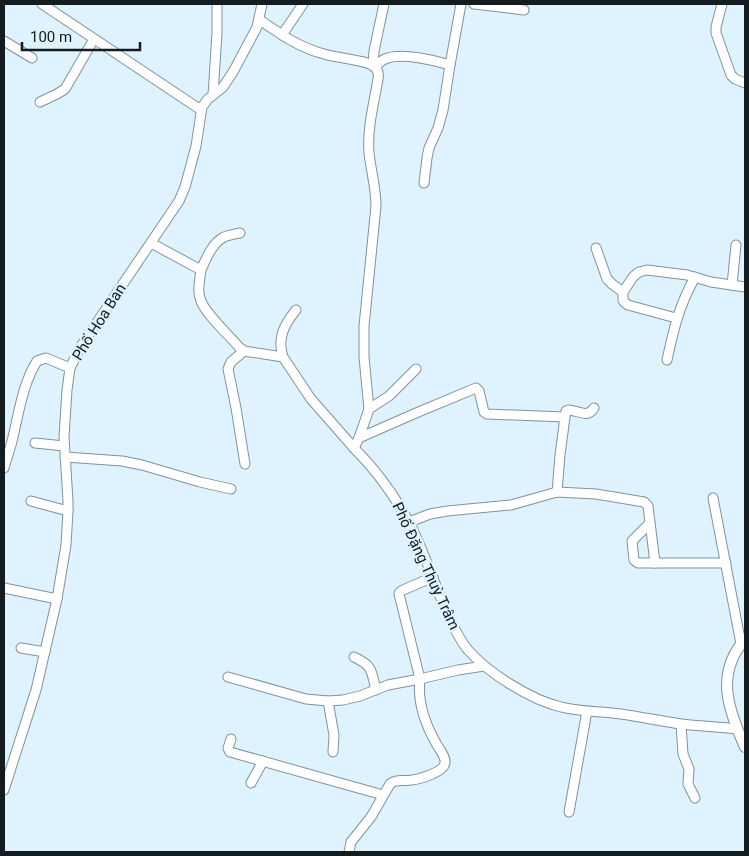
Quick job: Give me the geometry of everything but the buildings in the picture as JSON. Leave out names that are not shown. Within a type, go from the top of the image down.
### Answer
[{"type":"main road","points":[[743,641],[732,658],[728,673],[728,697],[731,713],[745,747]]},
{"type":"street","points":[[42,4],[201,110],[204,103],[223,87],[251,41],[260,20],[262,4]]},
{"type":"street","points":[[213,96],[217,4]]},
{"type":"street","points":[[282,35],[303,4]]},
{"type":"street","points":[[354,448],[360,438],[369,410],[364,357],[364,326],[376,206],[369,142],[370,123],[378,80],[378,72],[374,66],[374,50],[384,4]]},
{"type":"street","points":[[424,183],[428,153],[443,110],[461,4]]},
{"type":"street","points":[[474,4],[524,10]]},
{"type":"street","points":[[722,4],[716,27],[717,36],[731,75],[745,83]]},
{"type":"street","points":[[260,20],[296,44],[318,53],[374,66],[384,59],[393,57],[425,59],[450,65]]},
{"type":"street","points":[[40,102],[65,89],[94,40]]},
{"type":"street","points":[[4,41],[32,58]]},
{"type":"street","name":"Phố Hoa Ban","points":[[4,790],[27,721],[45,652],[57,600],[66,545],[68,501],[64,437],[70,368],[81,346],[179,201],[185,187],[196,146],[201,110]]},
{"type":"street","points":[[240,233],[224,237],[220,240],[213,248],[201,270],[199,296],[211,316],[244,351],[282,357],[280,342],[282,333],[288,320],[296,310]]},
{"type":"street","points":[[150,243],[201,270]]},
{"type":"street","points":[[732,285],[736,245]]},
{"type":"street","points":[[596,248],[607,279],[623,292]]},
{"type":"street","points":[[676,318],[626,304],[623,300],[623,292],[632,277],[639,272],[647,270],[677,273],[711,282],[745,287]]},
{"type":"street","points":[[667,360],[676,318],[695,278]]},
{"type":"street","points":[[244,351],[231,362],[228,369],[245,464]]},
{"type":"street","name":"Phố Đặng Thuỳ Trâm","points":[[282,357],[311,399],[386,485],[409,522],[452,624],[461,640],[484,666],[511,684],[560,707],[681,724],[737,729]]},
{"type":"street","points":[[4,468],[26,386],[36,361],[46,358],[70,368]]},
{"type":"street","points":[[369,410],[389,396],[416,369]]},
{"type":"street","points":[[360,438],[475,388],[479,391],[484,412],[487,414],[565,418]]},
{"type":"street","points":[[557,492],[566,411],[588,414],[594,408]]},
{"type":"street","points":[[35,443],[64,446]]},
{"type":"street","points":[[65,457],[122,461],[231,489]]},
{"type":"street","points":[[409,522],[430,514],[511,505],[557,492],[596,494],[644,502],[648,506],[655,563]]},
{"type":"street","points":[[713,498],[743,641]]},
{"type":"street","points":[[31,501],[68,511]]},
{"type":"street","points":[[650,523],[631,543],[636,562],[726,563]]},
{"type":"street","points":[[350,852],[351,842],[371,817],[393,781],[423,778],[437,771],[445,763],[427,725],[421,705],[418,689],[420,679],[399,594],[403,590],[433,577]]},
{"type":"street","points":[[4,588],[57,600]]},
{"type":"street","points":[[21,648],[45,652]]},
{"type":"street","points":[[458,670],[471,653]]},
{"type":"street","points":[[354,657],[370,667],[376,690]]},
{"type":"street","points":[[228,677],[306,699],[328,701],[360,696],[388,685],[484,666]]},
{"type":"street","points":[[328,701],[334,734],[334,752]]},
{"type":"street","points":[[569,812],[587,710]]},
{"type":"street","points":[[681,724],[683,754],[689,769],[688,784],[694,798]]},
{"type":"street","points":[[231,739],[228,748],[230,752],[383,795]]},
{"type":"street","points":[[251,784],[263,761]]}]
